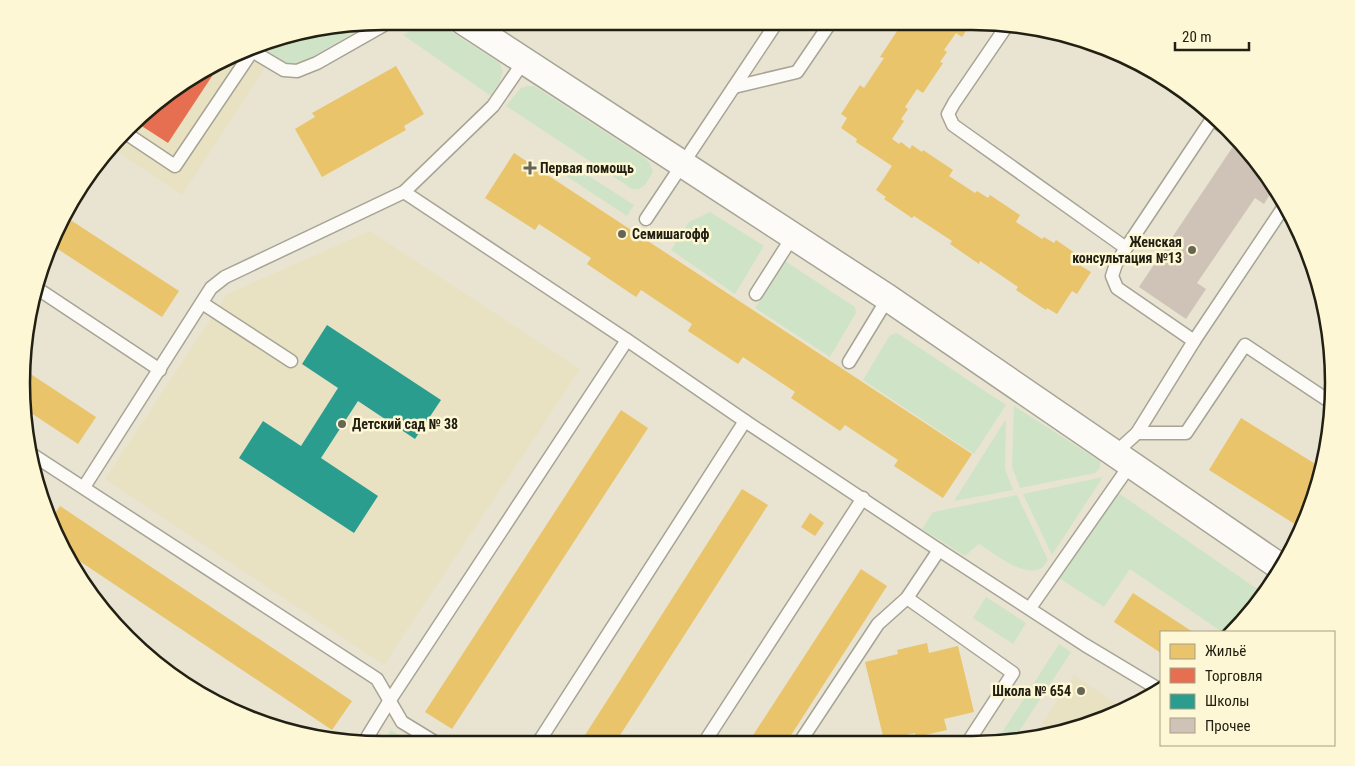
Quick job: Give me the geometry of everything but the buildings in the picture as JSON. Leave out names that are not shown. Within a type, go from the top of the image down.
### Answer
[{"type":"street","points":[[477,30],[888,298],[1276,564]]},
{"type":"lane","points":[[259,53],[284,70],[298,71],[317,63],[374,30]]},
{"type":"lane","points":[[646,219],[772,30]]},
{"type":"lane","points":[[734,87],[797,72],[826,30]]},
{"type":"lane","points":[[1003,32],[948,114],[953,125],[1126,248]]},
{"type":"lane","points":[[130,136],[175,166],[249,57]]},
{"type":"lane","points":[[84,487],[211,288],[225,277],[404,192],[493,106],[524,61]]},
{"type":"lane","points":[[1194,342],[1117,288],[1112,276],[1116,264],[1126,248],[1210,122]]},
{"type":"lane","points":[[404,192],[628,340],[745,421],[939,550],[1153,686]]},
{"type":"lane","points":[[1030,608],[1194,342],[1281,212]]},
{"type":"lane","points":[[756,294],[792,236]]},
{"type":"lane","points":[[42,292],[160,370]]},
{"type":"lane","points":[[849,362],[888,298]]},
{"type":"lane","points":[[202,303],[291,360]]},
{"type":"lane","points":[[368,735],[628,340]]},
{"type":"lane","points":[[1137,433],[1186,433],[1245,345],[1324,398]]},
{"type":"lane","points":[[542,736],[745,421]]},
{"type":"lane","points":[[38,458],[377,679],[402,722],[425,736]]},
{"type":"lane","points":[[709,736],[863,498]]},
{"type":"lane","points":[[804,736],[878,624],[907,598],[939,550]]},
{"type":"lane","points":[[907,598],[1013,673],[972,736]]},
{"type":"shaded area","points":[[279,46],[182,195],[117,152],[133,133],[187,89],[227,66]]},
{"type":"shaded area","name":"Детский сад № 38","points":[[370,231],[580,369],[384,665],[105,479],[227,294]]},
{"type":"shaded area","name":"Школа № 654","points":[[1074,675],[1118,704],[1063,724],[1038,729]]},
{"type":"green space","points":[[412,30],[448,30],[500,63],[503,72],[500,81],[491,96],[403,35]]},
{"type":"green space","points":[[356,31],[300,64],[287,63],[267,52],[269,49],[292,42]]},
{"type":"green space","points":[[534,86],[645,158],[653,172],[645,185],[640,189],[632,189],[506,106],[521,88]]},
{"type":"green space","points":[[564,160],[634,205],[627,216],[557,170]]},
{"type":"green space","points":[[710,212],[764,246],[735,294],[671,250],[689,222]]},
{"type":"green space","points":[[785,261],[855,307],[856,313],[830,357],[755,308]]},
{"type":"green space","points":[[897,333],[1006,405],[974,454],[863,380],[890,335]]},
{"type":"green space","points":[[1014,406],[1100,461],[1099,469],[1095,473],[1020,488],[1012,467]]},
{"type":"green space","points":[[1006,419],[1005,469],[1013,490],[954,501]]},
{"type":"green space","points":[[1103,477],[1052,555],[1023,494]]},
{"type":"green space","points":[[1117,492],[1258,590],[1224,631],[1221,631],[1130,569],[1104,607],[1059,578]]},
{"type":"green space","points":[[1017,495],[1048,560],[1043,567],[1036,570],[1019,568],[1010,564],[979,544],[965,556],[922,529],[933,512]]},
{"type":"green space","points":[[986,597],[1026,623],[1013,644],[973,618]]},
{"type":"green space","points":[[1059,644],[1071,652],[1018,733],[1001,734]]},
{"type":"green space","points":[[391,730],[400,736],[387,736]]},
{"type":"place","name":"Первая помощь","points":[[530,168]]},
{"type":"place","name":"Семишагофф","points":[[622,234]]},
{"type":"place","name":"Женская консультация №13","points":[[1192,250]]},
{"type":"place","name":"Детский сад № 38","points":[[342,424]]},
{"type":"place","name":"Школа № 654","points":[[1081,691]]}]
